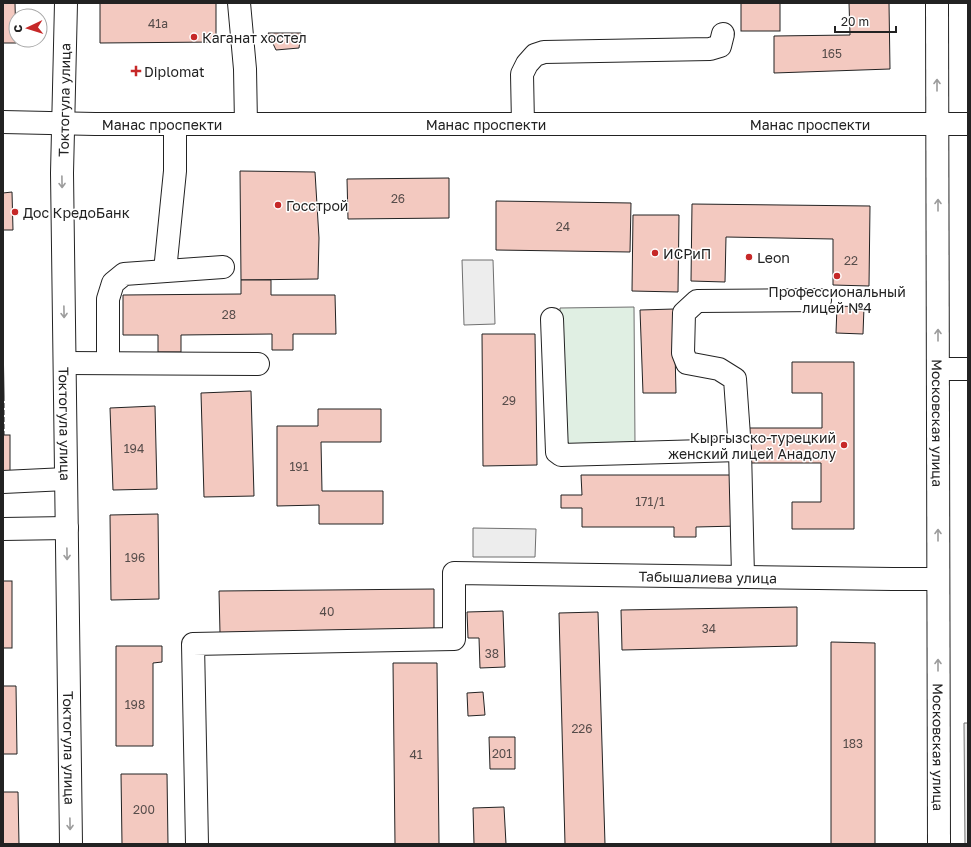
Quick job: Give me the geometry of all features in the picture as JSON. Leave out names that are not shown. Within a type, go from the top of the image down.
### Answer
[{"type":"main road","name":"Токтогула улица","points":[[66,3],[62,173],[71,844]]},
{"type":"main road","points":[[239,3],[245,69],[246,124]]},
{"type":"main road","name":"Московская улица","points":[[937,3],[939,844]]},
{"type":"main road","points":[[523,124],[522,74],[527,64],[535,55],[544,52],[710,49],[720,46],[723,34]]},
{"type":"main road","name":"Манас проспекти","points":[[3,122],[62,124],[968,124]]},
{"type":"main road","points":[[165,271],[175,171],[174,124]]},
{"type":"main road","points":[[108,363],[108,299],[113,283],[124,274],[223,267]]},
{"type":"main road","points":[[743,576],[740,450],[735,379],[719,369],[687,363],[682,353],[684,313],[697,301],[820,300]]},
{"type":"main road","points":[[552,319],[557,452],[561,455],[740,450]]},
{"type":"main road","points":[[65,363],[258,364]]},
{"type":"main road","points":[[938,369],[968,369]]},
{"type":"main road","points":[[3,482],[66,479]]},
{"type":"main road","points":[[3,529],[67,528]]},
{"type":"main road","name":"Табышалиева улица","points":[[197,844],[193,644],[454,639],[454,573],[938,579]]},
{"type":"green space","points":[[634,307],[635,444],[562,445],[560,308]]},
{"type":"shaded area","points":[[462,260],[493,260],[495,324],[464,325]]},
{"type":"shaded area","points":[[473,528],[536,529],[535,557],[473,557]]},
{"type":"shaded area","points":[[964,723],[968,723],[968,844],[965,844]]},
{"type":"building","points":[[3,3],[15,3],[15,8],[8,8],[8,43],[3,43]]},
{"type":"building","points":[[100,3],[216,3],[216,42],[100,43]]},
{"type":"building","points":[[741,3],[780,3],[780,31],[741,31]]},
{"type":"building","points":[[849,3],[889,3],[890,69],[774,73],[774,36],[850,35]]},
{"type":"building","points":[[268,33],[301,33],[299,48],[276,50]]},
{"type":"building","name":"Госстрой","points":[[240,171],[315,172],[319,238],[318,279],[241,280]]},
{"type":"building","points":[[449,178],[449,218],[348,219],[347,179]]},
{"type":"building","points":[[12,192],[13,230],[3,230],[3,193]]},
{"type":"building","points":[[496,201],[631,203],[630,252],[496,250]]},
{"type":"building","name":"Профессиональный лицей №4","points":[[692,204],[870,206],[869,286],[833,285],[833,239],[726,237],[725,282],[691,281]]},
{"type":"building","name":"ИСРиП","points":[[633,215],[679,215],[678,292],[632,291]]},
{"type":"building","points":[[241,280],[271,280],[271,295],[335,295],[336,334],[293,334],[293,350],[272,350],[272,334],[181,335],[181,352],[158,352],[158,335],[123,335],[123,295],[241,294]]},
{"type":"building","points":[[837,306],[864,307],[863,334],[836,333]]},
{"type":"building","points":[[674,309],[676,393],[643,393],[640,310]]},
{"type":"building","points":[[3,334],[4,396],[3,396]]},
{"type":"building","points":[[482,334],[535,334],[537,465],[483,466]]},
{"type":"building","name":"Кыргызско-турецкий женский лицей Анадолу","points":[[792,362],[854,362],[854,529],[792,529],[792,502],[821,502],[821,463],[742,463],[742,428],[822,428],[822,393],[792,393]]},
{"type":"building","points":[[251,391],[254,496],[204,497],[201,393]]},
{"type":"building","points":[[155,406],[157,489],[113,490],[110,408]]},
{"type":"building","points":[[318,409],[381,409],[381,442],[321,442],[322,491],[383,491],[383,524],[319,524],[319,505],[277,506],[277,426],[318,426]]},
{"type":"building","points":[[3,435],[10,435],[10,471],[3,471]]},
{"type":"building","points":[[581,475],[739,475],[739,526],[696,527],[696,537],[674,537],[674,527],[582,527],[582,508],[561,508],[561,495],[582,495]]},
{"type":"building","points":[[158,514],[159,599],[111,600],[110,515]]},
{"type":"building","points":[[3,581],[12,581],[12,648],[3,648]]},
{"type":"building","points":[[434,589],[434,630],[220,633],[219,591]]},
{"type":"building","points":[[797,607],[797,646],[622,650],[621,610]]},
{"type":"building","points":[[503,611],[505,667],[480,668],[479,638],[468,638],[467,612]]},
{"type":"building","points":[[598,612],[605,844],[565,844],[559,613]]},
{"type":"building","points":[[831,642],[875,643],[875,844],[831,844]]},
{"type":"building","points":[[116,646],[162,646],[162,662],[153,663],[153,746],[116,746]]},
{"type":"building","points":[[393,663],[437,663],[439,844],[395,844]]},
{"type":"building","points":[[3,686],[16,686],[17,754],[3,754]]},
{"type":"building","points":[[483,692],[485,715],[468,716],[467,693]]},
{"type":"building","points":[[489,737],[515,737],[515,769],[490,769]]},
{"type":"building","points":[[121,774],[167,774],[168,844],[122,844]]},
{"type":"building","points":[[3,792],[18,792],[19,844],[3,844]]},
{"type":"building","points":[[504,807],[506,844],[474,844],[473,808]]},
{"type":"fence","points":[[4,396],[4,435]]},
{"type":"place","name":"Каганат хостел","points":[[194,37]]},
{"type":"place","name":"Diplomat","points":[[136,71]]},
{"type":"place","name":"Госстрой","points":[[278,205]]},
{"type":"place","name":"Дос КредоБанк","points":[[15,212]]},
{"type":"place","name":"ИСРиП","points":[[655,253]]},
{"type":"place","name":"Leon","points":[[749,257]]},
{"type":"place","name":"Профессиональный лицей №4","points":[[837,276]]},
{"type":"place","name":"Кыргызско-турецкий женский лицей Анадолу","points":[[844,445]]}]
